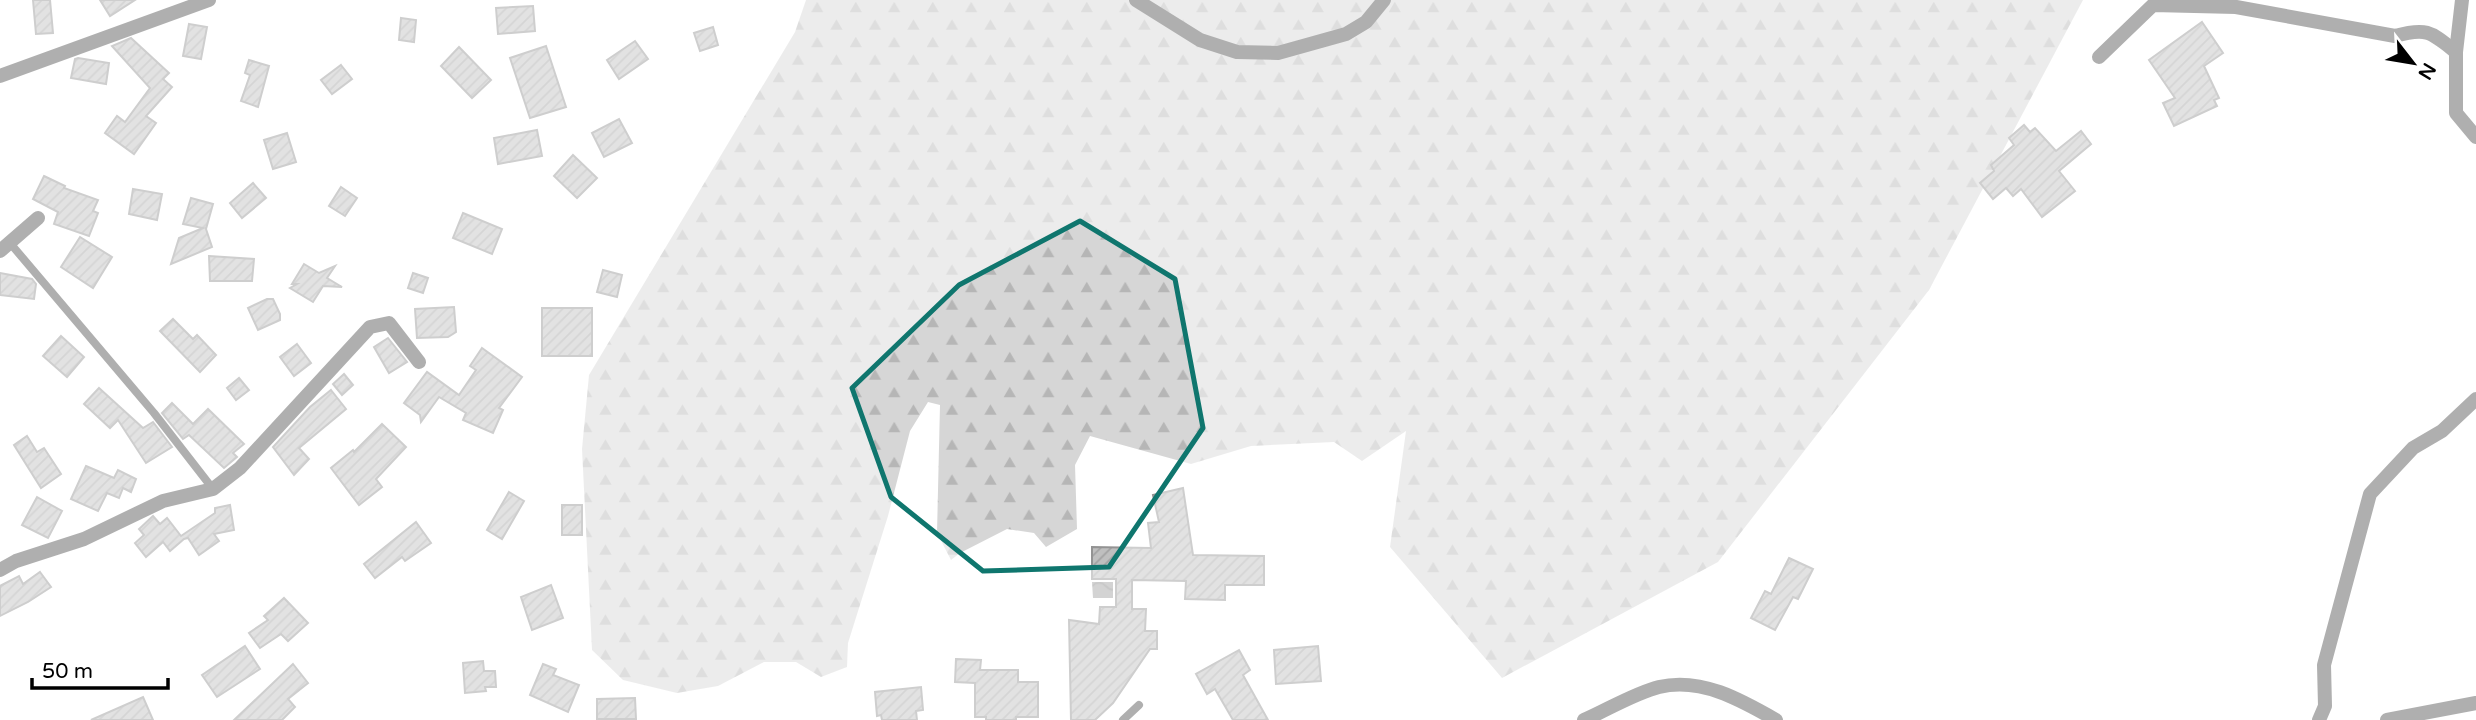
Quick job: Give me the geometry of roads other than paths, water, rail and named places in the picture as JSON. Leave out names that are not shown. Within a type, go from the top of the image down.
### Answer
[{"type":"street","points":[[0,76],[209,0]]},
{"type":"street","points":[[1136,0],[1200,40],[1237,52],[1278,53],[1346,34],[1366,22],[1384,0]]},
{"type":"street","points":[[2462,0],[2456,52],[2456,113],[2476,137]]},
{"type":"street","points":[[2099,57],[2153,5],[2236,7],[2395,36],[2417,30],[2437,36],[2456,52]]},
{"type":"street","points":[[5,247],[38,218]]},
{"type":"street","points":[[0,570],[16,561],[84,539],[163,501],[213,489],[240,468],[370,327],[389,323],[419,362]]},
{"type":"street","points":[[2319,720],[2325,706],[2324,665],[2370,494],[2413,448],[2442,431],[2476,399]]},
{"type":"street","points":[[1584,720],[1657,688],[1685,684],[1734,696],[1776,720]]},
{"type":"street","points":[[2387,720],[2476,703]]},
{"type":"lane","points":[[5,247],[154,413],[213,489]]},
{"type":"lane","points":[[1123,720],[1139,705]]},
{"type":"water","points":[[1092,582],[1113,582],[1113,598],[1093,598]]}]
